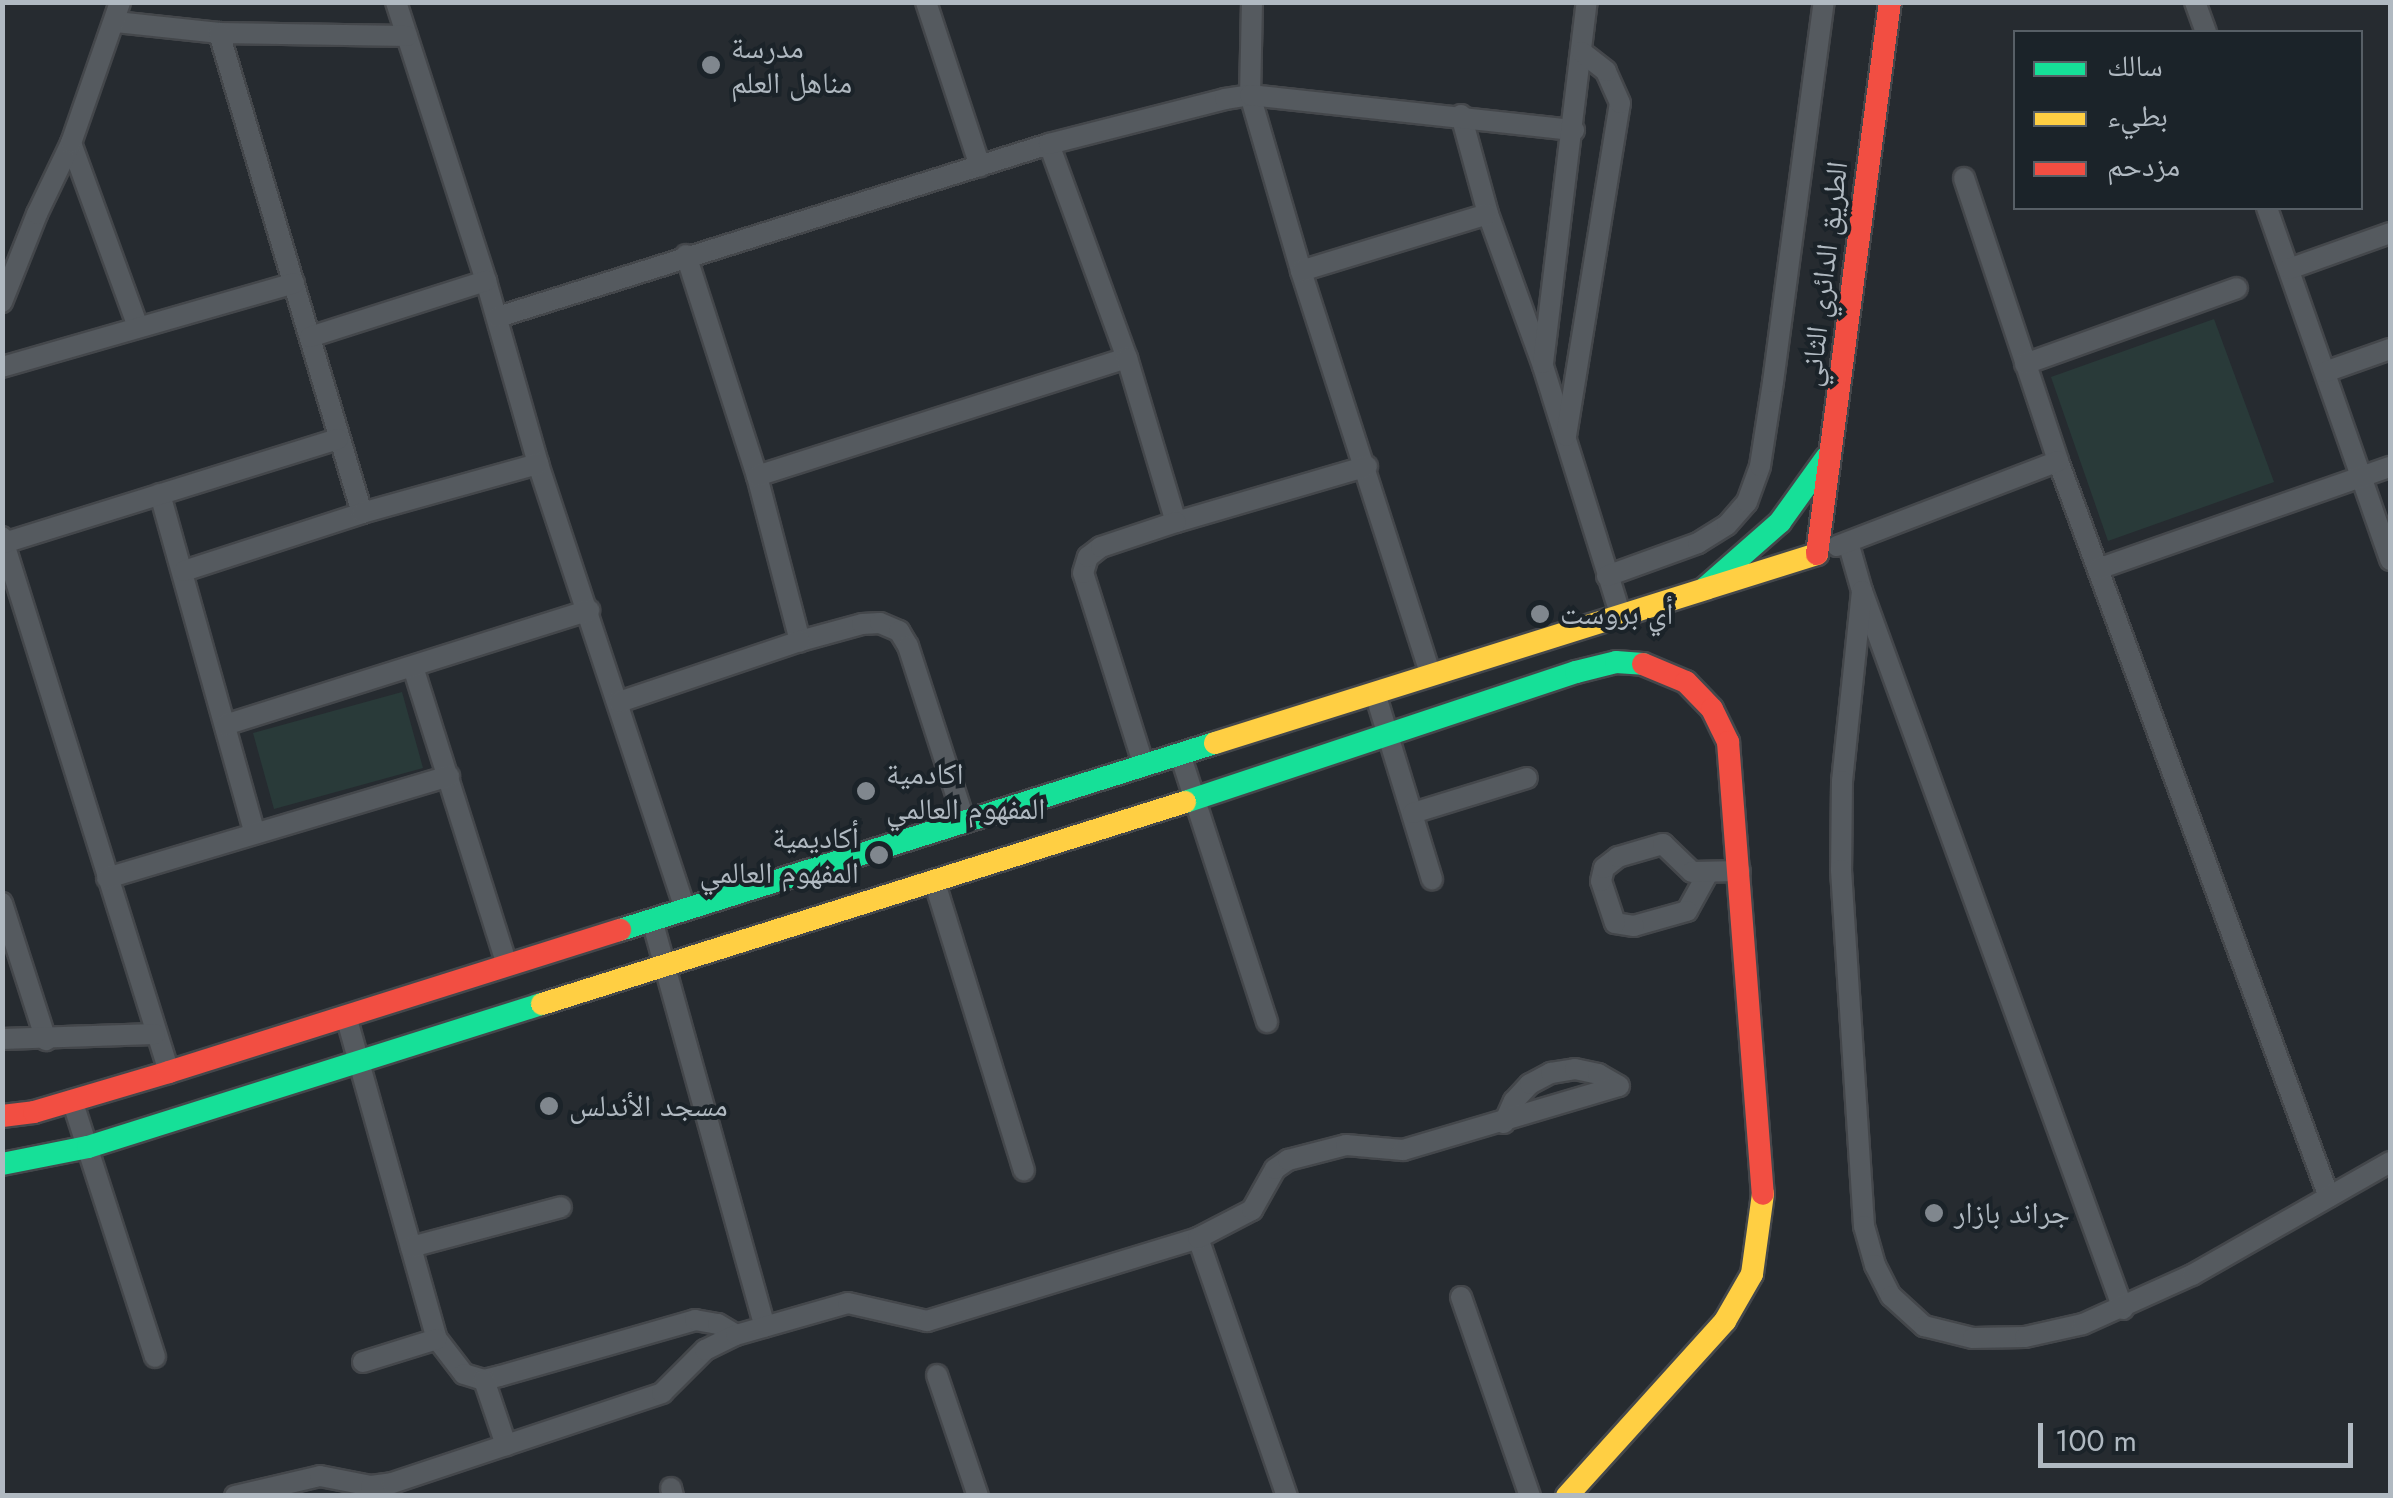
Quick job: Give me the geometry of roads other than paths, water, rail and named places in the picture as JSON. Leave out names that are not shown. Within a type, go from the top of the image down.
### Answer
[{"type":"main road","name":"الطريق الدائري الثاني","points":[[1817,554],[1890,2]]},
{"type":"main road","points":[[1705,588],[1780,522],[1832,447]]},
{"type":"main road","points":[[2,1116],[169,1072],[1817,554]]},
{"type":"main road","points":[[2,1164],[88,1147],[1616,662],[1668,669],[1712,709],[1728,742],[1763,1192],[1752,1274],[1726,1321],[1568,1496]]},
{"type":"street","points":[[396,2],[498,318],[538,464],[685,909]]},
{"type":"street","points":[[926,2],[980,166]]},
{"type":"street","points":[[1252,2],[1250,95],[1301,271],[1367,466],[1431,675]]},
{"type":"street","points":[[1543,366],[1587,2]]},
{"type":"street","points":[[1607,576],[1698,542],[1727,525],[1746,502],[1760,466],[1824,2]]},
{"type":"street","points":[[2195,2],[2205,30]]},
{"type":"street","points":[[2,302],[37,214],[72,143],[118,12],[218,34],[408,36]]},
{"type":"street","points":[[218,34],[362,513]]},
{"type":"street","points":[[1566,440],[1620,104],[1606,71],[1582,52]]},
{"type":"street","points":[[498,318],[686,255],[1050,144],[1250,95],[1574,130]]},
{"type":"street","points":[[1461,115],[1488,214],[1543,366],[1621,616]]},
{"type":"street","points":[[72,143],[138,327]]},
{"type":"street","points":[[1050,144],[1127,358],[1176,522]]},
{"type":"street","points":[[1964,178],[2058,460],[2328,1197]]},
{"type":"street","points":[[2268,210],[2390,560]]},
{"type":"street","points":[[1301,271],[1488,214]]},
{"type":"street","points":[[2288,269],[2390,233]]},
{"type":"street","points":[[686,255],[758,476],[800,641]]},
{"type":"street","points":[[310,337],[486,281]]},
{"type":"street","points":[[2,367],[294,283]]},
{"type":"street","points":[[2025,364],[2237,288]]},
{"type":"street","points":[[2325,372],[2390,349]]},
{"type":"street","points":[[758,476],[1127,358]]},
{"type":"street","points":[[169,1072],[3,540],[338,439]]},
{"type":"street","points":[[1817,554],[2058,460]]},
{"type":"street","points":[[184,571],[362,513],[538,464]]},
{"type":"street","points":[[1144,766],[1083,573],[1088,557],[1101,548],[1176,522],[1367,466]]},
{"type":"street","points":[[2098,569],[2390,466]]},
{"type":"street","points":[[160,494],[254,830]]},
{"type":"street","points":[[1848,542],[1862,591],[2123,1309]]},
{"type":"street","points":[[1862,591],[1842,781],[1842,870],[1864,1226],[1875,1265],[1891,1296],[1912,1318],[1944,1334],[1999,1340],[2025,1337],[2123,1309],[2390,1162]]},
{"type":"street","points":[[224,726],[589,610]]},
{"type":"street","points":[[619,702],[800,641],[862,624],[880,624],[900,631],[908,646],[966,822]]},
{"type":"street","points":[[413,668],[507,966]]},
{"type":"street","points":[[1375,693],[1432,879]]},
{"type":"street","points":[[1180,754],[1267,1022]]},
{"type":"street","points":[[107,878],[254,830],[449,776]]},
{"type":"street","points":[[1414,814],[1527,778]]},
{"type":"street","points":[[1708,872],[1687,911],[1634,926],[1615,923],[1602,881],[1604,868],[1618,856],[1663,844],[1692,872],[1740,871]]},
{"type":"street","points":[[934,880],[1024,1170]]},
{"type":"street","points":[[2,902],[46,1040]]},
{"type":"street","points":[[652,920],[765,1327]]},
{"type":"street","points":[[346,1016],[437,1340],[464,1374],[484,1380],[695,1320],[718,1324],[736,1336]]},
{"type":"street","points":[[2,1039],[155,1034]]},
{"type":"street","points":[[234,1496],[320,1476],[371,1486],[392,1484],[662,1392],[705,1350],[736,1336],[848,1303],[928,1321],[1198,1238],[1252,1210],[1275,1169],[1288,1160],[1346,1145],[1394,1152],[1504,1122],[1619,1086],[1598,1074],[1575,1070],[1552,1073],[1530,1084],[1514,1101],[1504,1122]]},
{"type":"street","points":[[72,1100],[155,1358]]},
{"type":"street","points":[[411,1247],[561,1206]]},
{"type":"street","points":[[1198,1238],[1287,1496]]},
{"type":"street","points":[[1461,1297],[1530,1496]]},
{"type":"street","points":[[363,1362],[437,1340]]},
{"type":"street","points":[[938,1375],[978,1496]]},
{"type":"street","points":[[484,1380],[506,1444]]},
{"type":"place","name":"مدرسة مناهل العلم","points":[[711,65]]},
{"type":"place","name":"أي بروست","points":[[1540,614]]},
{"type":"place","name":"اكادمية المفهوم العالمي","points":[[866,791]]},
{"type":"place","name":"أكاديمية المفهوم العالمي","points":[[879,855]]},
{"type":"place","name":"مسجد الأندلس","points":[[549,1106]]},
{"type":"place","name":"جراند بازار","points":[[1934,1213]]}]
